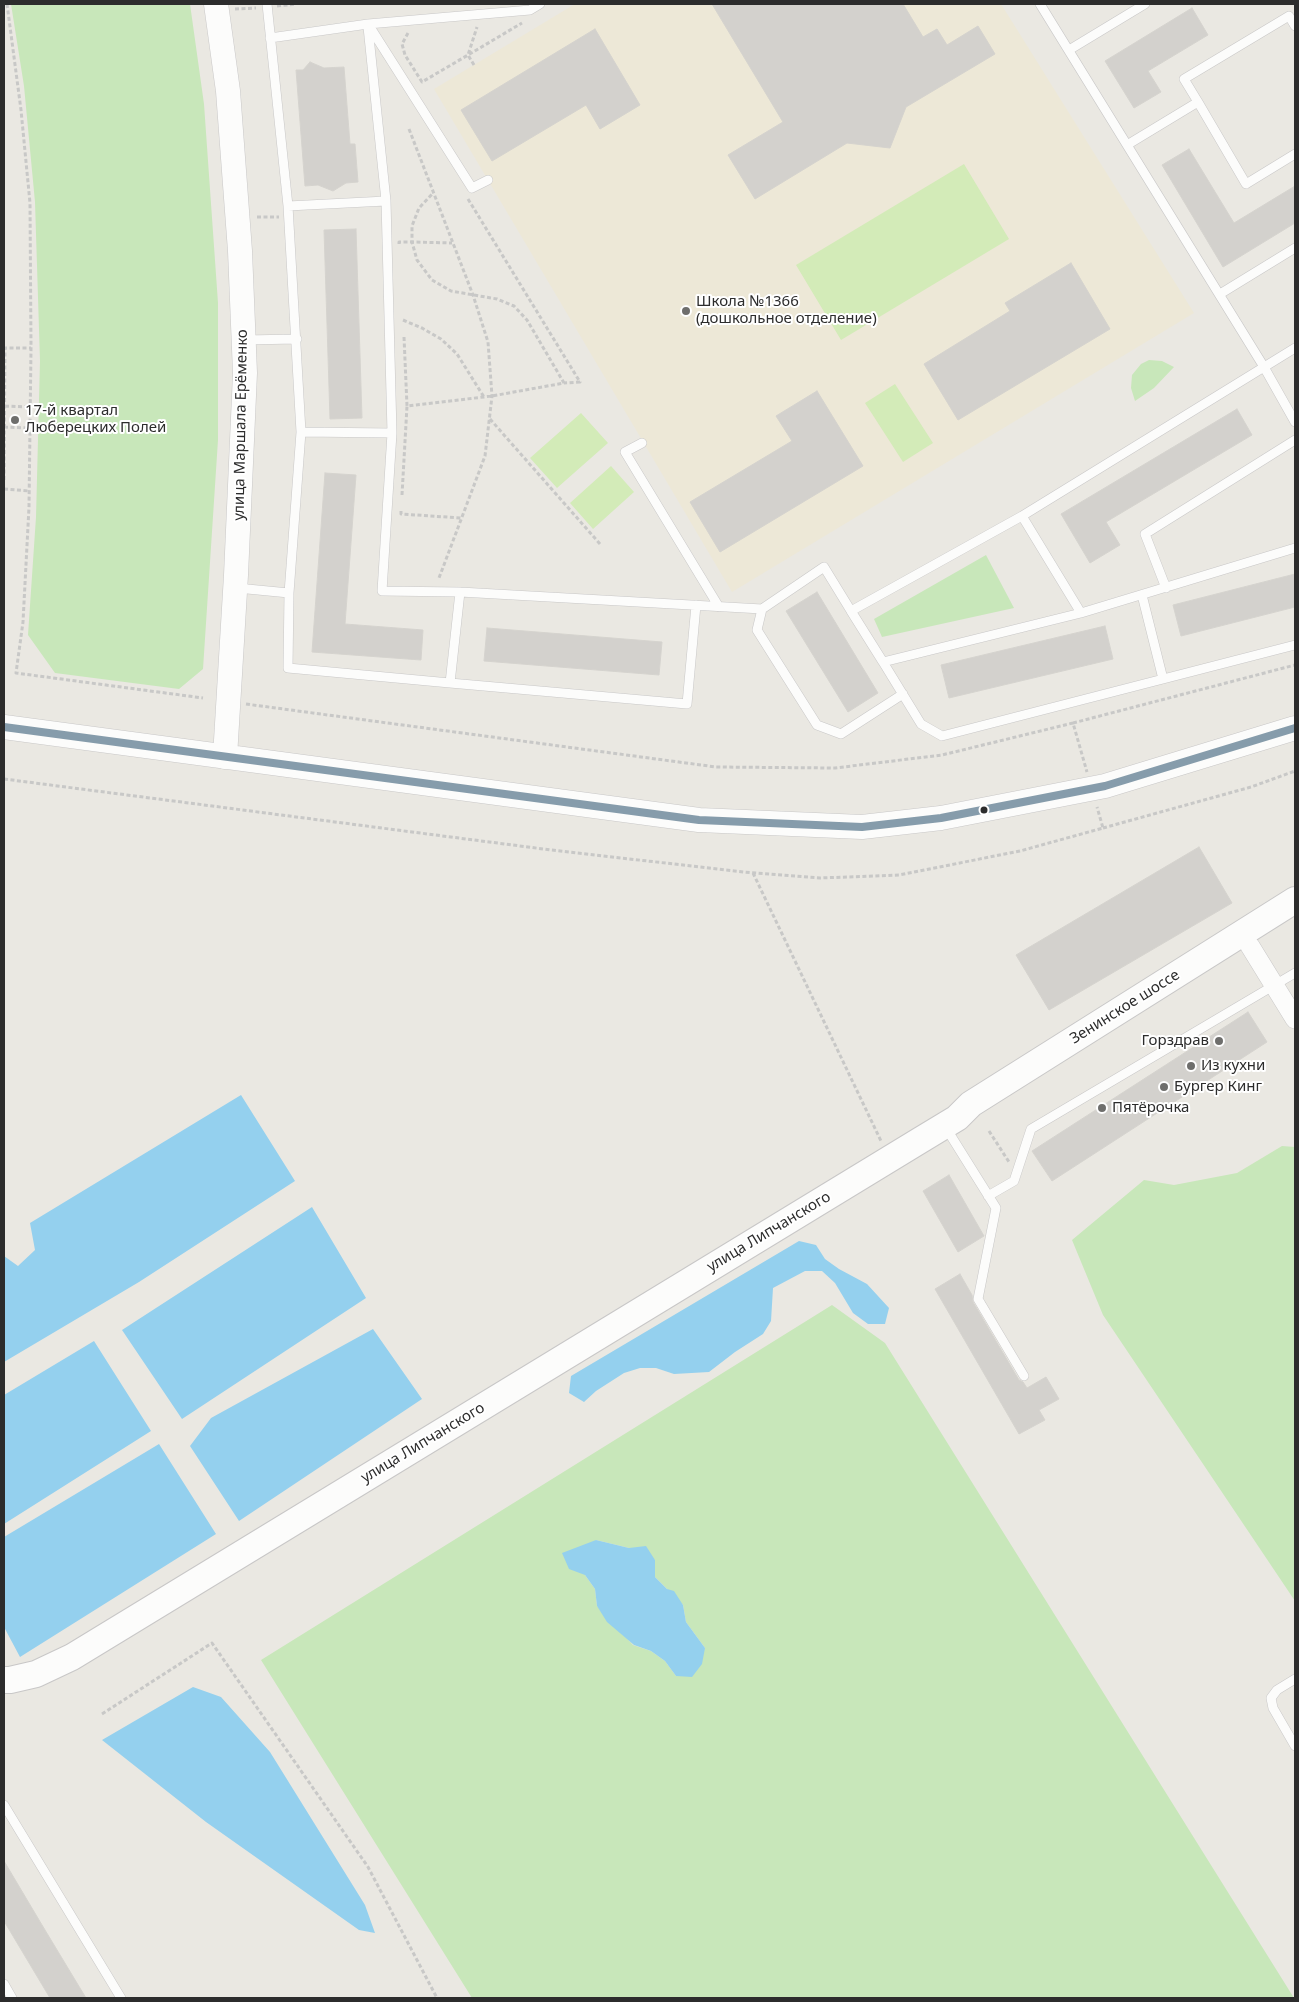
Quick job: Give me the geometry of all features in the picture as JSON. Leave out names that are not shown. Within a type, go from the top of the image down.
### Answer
[{"type":"main road","name":"Зенинское шоссе","points":[[836,1191],[951,1122],[971,1104],[1295,900]]},
{"type":"main road","name":"Зенинское шоссе","points":[[951,1122],[977,1113],[1295,918]]},
{"type":"main road","name":"улица Липчанского","points":[[4,1680],[36,1674],[72,1657],[836,1191]]},
{"type":"street","name":"улица Маршала Ерёменко","points":[[224,6],[228,91],[240,250],[245,373],[225,757]]},
{"type":"street","points":[[4,727],[699,820],[852,826],[941,818],[1092,789],[1295,728]]},
{"type":"street","points":[[1250,946],[1295,1019]]},
{"type":"lane","points":[[270,38],[368,24],[530,10],[540,4]]},
{"type":"lane","points":[[1040,4],[1264,366],[1295,422]]},
{"type":"lane","points":[[1069,50],[1146,4]]},
{"type":"lane","points":[[267,5],[289,217],[301,432],[289,593],[288,668],[688,704],[696,606]]},
{"type":"lane","points":[[1295,26],[1289,16],[1184,79],[1246,184],[1295,154]]},
{"type":"lane","points":[[368,24],[472,188],[488,180]]},
{"type":"lane","points":[[368,24],[386,201],[392,433],[382,591],[460,592],[762,609],[824,567],[921,724],[942,736],[1295,645]]},
{"type":"lane","points":[[1127,145],[1198,102]]},
{"type":"lane","points":[[288,206],[386,201]]},
{"type":"lane","points":[[1220,294],[1295,248]]},
{"type":"lane","points":[[244,340],[297,339]]},
{"type":"lane","points":[[851,611],[1022,516],[1295,348]]},
{"type":"lane","points":[[301,432],[392,433]]},
{"type":"lane","points":[[1166,588],[1145,534],[1295,440]]},
{"type":"lane","points":[[642,443],[625,452],[719,607]]},
{"type":"lane","points":[[1022,516],[1082,614]]},
{"type":"lane","points":[[883,662],[1082,614],[1295,548]]},
{"type":"lane","points":[[235,588],[289,593]]},
{"type":"lane","points":[[450,683],[460,592]]},
{"type":"lane","points":[[1142,595],[1163,679]]},
{"type":"lane","points":[[762,609],[757,630],[817,725],[841,734],[903,694]]},
{"type":"lane","points":[[988,1196],[1014,1181],[1031,1129],[1295,973]]},
{"type":"lane","points":[[951,1122],[988,1196],[996,1208],[978,1299],[1024,1376]]},
{"type":"lane","points":[[1295,1679],[1277,1690],[1271,1698],[1273,1708],[1295,1746]]},
{"type":"lane","points":[[4,1805],[121,1998]]},
{"type":"lane","points":[[4,1984],[12,1998]]},
{"type":"path","points":[[7,4],[21,110],[30,203],[31,348],[29,491],[23,622],[16,672],[203,698]]},
{"type":"path","points":[[288,5],[296,4]]},
{"type":"path","points":[[224,6],[267,5]]},
{"type":"path","points":[[415,29],[407,34],[402,44],[405,55],[422,82],[529,19],[521,20]]},
{"type":"path","points":[[469,24],[478,23],[468,55],[474,65]]},
{"type":"path","points":[[409,129],[473,295],[488,342],[492,396],[485,456],[439,578]]},
{"type":"path","points":[[407,406],[492,396],[564,383],[580,382],[464,191]]},
{"type":"path","points":[[433,193],[419,208],[412,226],[412,242],[418,260],[432,280],[451,291],[497,298],[514,306],[527,320],[564,383]]},
{"type":"path","points":[[257,218],[289,217]]},
{"type":"path","points":[[399,252],[399,242],[452,243]]},
{"type":"path","points":[[402,310],[407,406],[401,514],[461,518]]},
{"type":"path","points":[[403,320],[441,339],[457,354],[484,397]]},
{"type":"path","points":[[4,480],[5,348],[31,348]]},
{"type":"path","points":[[4,406],[30,408]]},
{"type":"path","points":[[490,418],[600,544]]},
{"type":"path","points":[[4,427],[30,428]]},
{"type":"path","points":[[4,489],[29,491]]},
{"type":"path","points":[[243,704],[716,767],[835,768],[932,756],[1074,723],[1295,665]]},
{"type":"path","points":[[1074,723],[1103,828]]},
{"type":"path","points":[[4,779],[551,850],[753,873],[820,878],[899,875],[1020,851],[1251,787],[1295,771]]},
{"type":"path","points":[[753,873],[882,1143]]},
{"type":"path","points":[[989,1131],[1016,1173]]},
{"type":"path","points":[[102,1714],[212,1643],[368,1867],[436,1998]]},
{"type":"shaded area","points":[[575,4],[1001,4],[1194,313],[732,592],[434,89]]},
{"type":"green space","points":[[11,4],[190,4],[204,104],[218,303],[218,440],[203,669],[179,689],[55,673],[28,635],[36,517],[40,361],[35,202],[24,86]]},
{"type":"green space","points":[[964,164],[1009,239],[841,340],[796,265]]},
{"type":"green space","points":[[1149,360],[1162,361],[1174,367],[1154,388],[1135,401],[1131,388],[1132,375],[1141,364]]},
{"type":"green space","points":[[895,384],[933,443],[903,462],[865,403]]},
{"type":"green space","points":[[581,413],[608,443],[557,488],[530,458]]},
{"type":"green space","points":[[611,466],[634,492],[593,529],[570,503]]},
{"type":"green space","points":[[986,555],[1014,608],[882,637],[874,619]]},
{"type":"green space","points":[[1282,1146],[1295,1147],[1295,1601],[1103,1315],[1072,1240],[1144,1180],[1174,1185],[1237,1173]]},
{"type":"green space","points":[[832,1305],[885,1343],[1294,1998],[472,1998],[261,1660]],"holes":[[[596,1540],[629,1548],[655,1560],[655,1577],[683,1605],[686,1622],[705,1648],[676,1676],[665,1661],[651,1651],[633,1645],[597,1606],[595,1589],[585,1575]]]},
{"type":"water","points":[[241,1095],[295,1181],[139,1282],[4,1362],[4,1256],[18,1266],[35,1250],[30,1223]]},
{"type":"water","points":[[312,1207],[366,1298],[182,1419],[122,1330]]},
{"type":"water","points":[[799,1241],[816,1245],[825,1259],[867,1284],[889,1308],[885,1324],[868,1324],[853,1313],[835,1283],[822,1271],[805,1271],[773,1288],[771,1321],[763,1334],[709,1372],[674,1374],[656,1368],[640,1368],[624,1373],[596,1391],[584,1402],[569,1393],[571,1376]]},
{"type":"water","points":[[373,1329],[422,1399],[239,1521],[190,1446],[211,1418]]},
{"type":"water","points":[[94,1341],[151,1431],[4,1524],[4,1395]]},
{"type":"water","points":[[159,1444],[216,1534],[20,1657],[4,1627],[4,1537]]},
{"type":"water","points":[[596,1540],[629,1548],[646,1546],[655,1560],[655,1577],[667,1589],[674,1591],[683,1605],[686,1622],[705,1648],[702,1664],[692,1677],[676,1676],[665,1661],[651,1651],[634,1645],[607,1622],[597,1606],[595,1589],[585,1575],[569,1569],[562,1553]]},
{"type":"water","points":[[193,1687],[221,1697],[270,1752],[365,1905],[375,1933],[359,1930],[206,1822],[102,1740]]},
{"type":"building","points":[[712,4],[903,4],[923,37],[937,29],[947,45],[978,26],[995,54],[906,107],[890,148],[847,143],[755,199],[728,155],[783,122]]},
{"type":"building","points":[[1192,8],[1208,35],[1148,71],[1161,92],[1134,108],[1105,61]]},
{"type":"building","points":[[595,29],[640,105],[600,129],[586,105],[492,161],[461,110]]},
{"type":"building","points":[[310,62],[324,68],[344,67],[350,144],[355,144],[358,182],[346,183],[333,191],[318,185],[305,186],[296,70],[303,70]]},
{"type":"building","points":[[1189,149],[1234,223],[1295,186],[1295,223],[1223,267],[1162,165]]},
{"type":"building","points":[[356,229],[362,418],[330,419],[324,230]]},
{"type":"building","points":[[1071,263],[1110,329],[958,420],[924,364],[1010,311],[1005,303]]},
{"type":"building","points":[[817,391],[863,466],[720,552],[690,502],[792,441],[776,416]]},
{"type":"building","points":[[1237,409],[1252,435],[1106,522],[1120,545],[1090,563],[1061,514]]},
{"type":"building","points":[[325,473],[356,475],[345,624],[423,630],[421,660],[312,652]]},
{"type":"building","points":[[1295,574],[1295,607],[1181,636],[1173,605]]},
{"type":"building","points":[[817,592],[878,693],[848,712],[786,611]]},
{"type":"building","points":[[1105,626],[1113,659],[949,698],[941,665]]},
{"type":"building","points":[[487,628],[662,642],[659,675],[484,661]]},
{"type":"building","points":[[1199,847],[1232,903],[1049,1010],[1016,955]]},
{"type":"building","points":[[1248,1012],[1267,1042],[1052,1181],[1032,1151]]},
{"type":"building","points":[[949,1175],[984,1236],[958,1252],[923,1191]]},
{"type":"building","points":[[960,1274],[972,1295],[973,1302],[1019,1380],[1027,1388],[1046,1377],[1059,1399],[1039,1410],[1045,1420],[1019,1434],[935,1289]]},
{"type":"building","points":[[4,1861],[86,1998],[50,1998],[4,1921]]},
{"type":"transit line","points":[[4,727],[699,820],[862,827],[941,818],[1105,786],[1295,728]]},
{"type":"place","name":"Школа №1366 (дошкольное отделение)","points":[[686,311]]},
{"type":"place","name":"17-й квартал Люберецких Полей","points":[[15,420]]},
{"type":"place","name":"Горздрав","points":[[1219,1041]]},
{"type":"place","name":"Из кухни","points":[[1191,1066]]},
{"type":"place","name":"Бургер Кинг","points":[[1164,1087]]},
{"type":"place","name":"Пятёрочка","points":[[1102,1108]]}]
